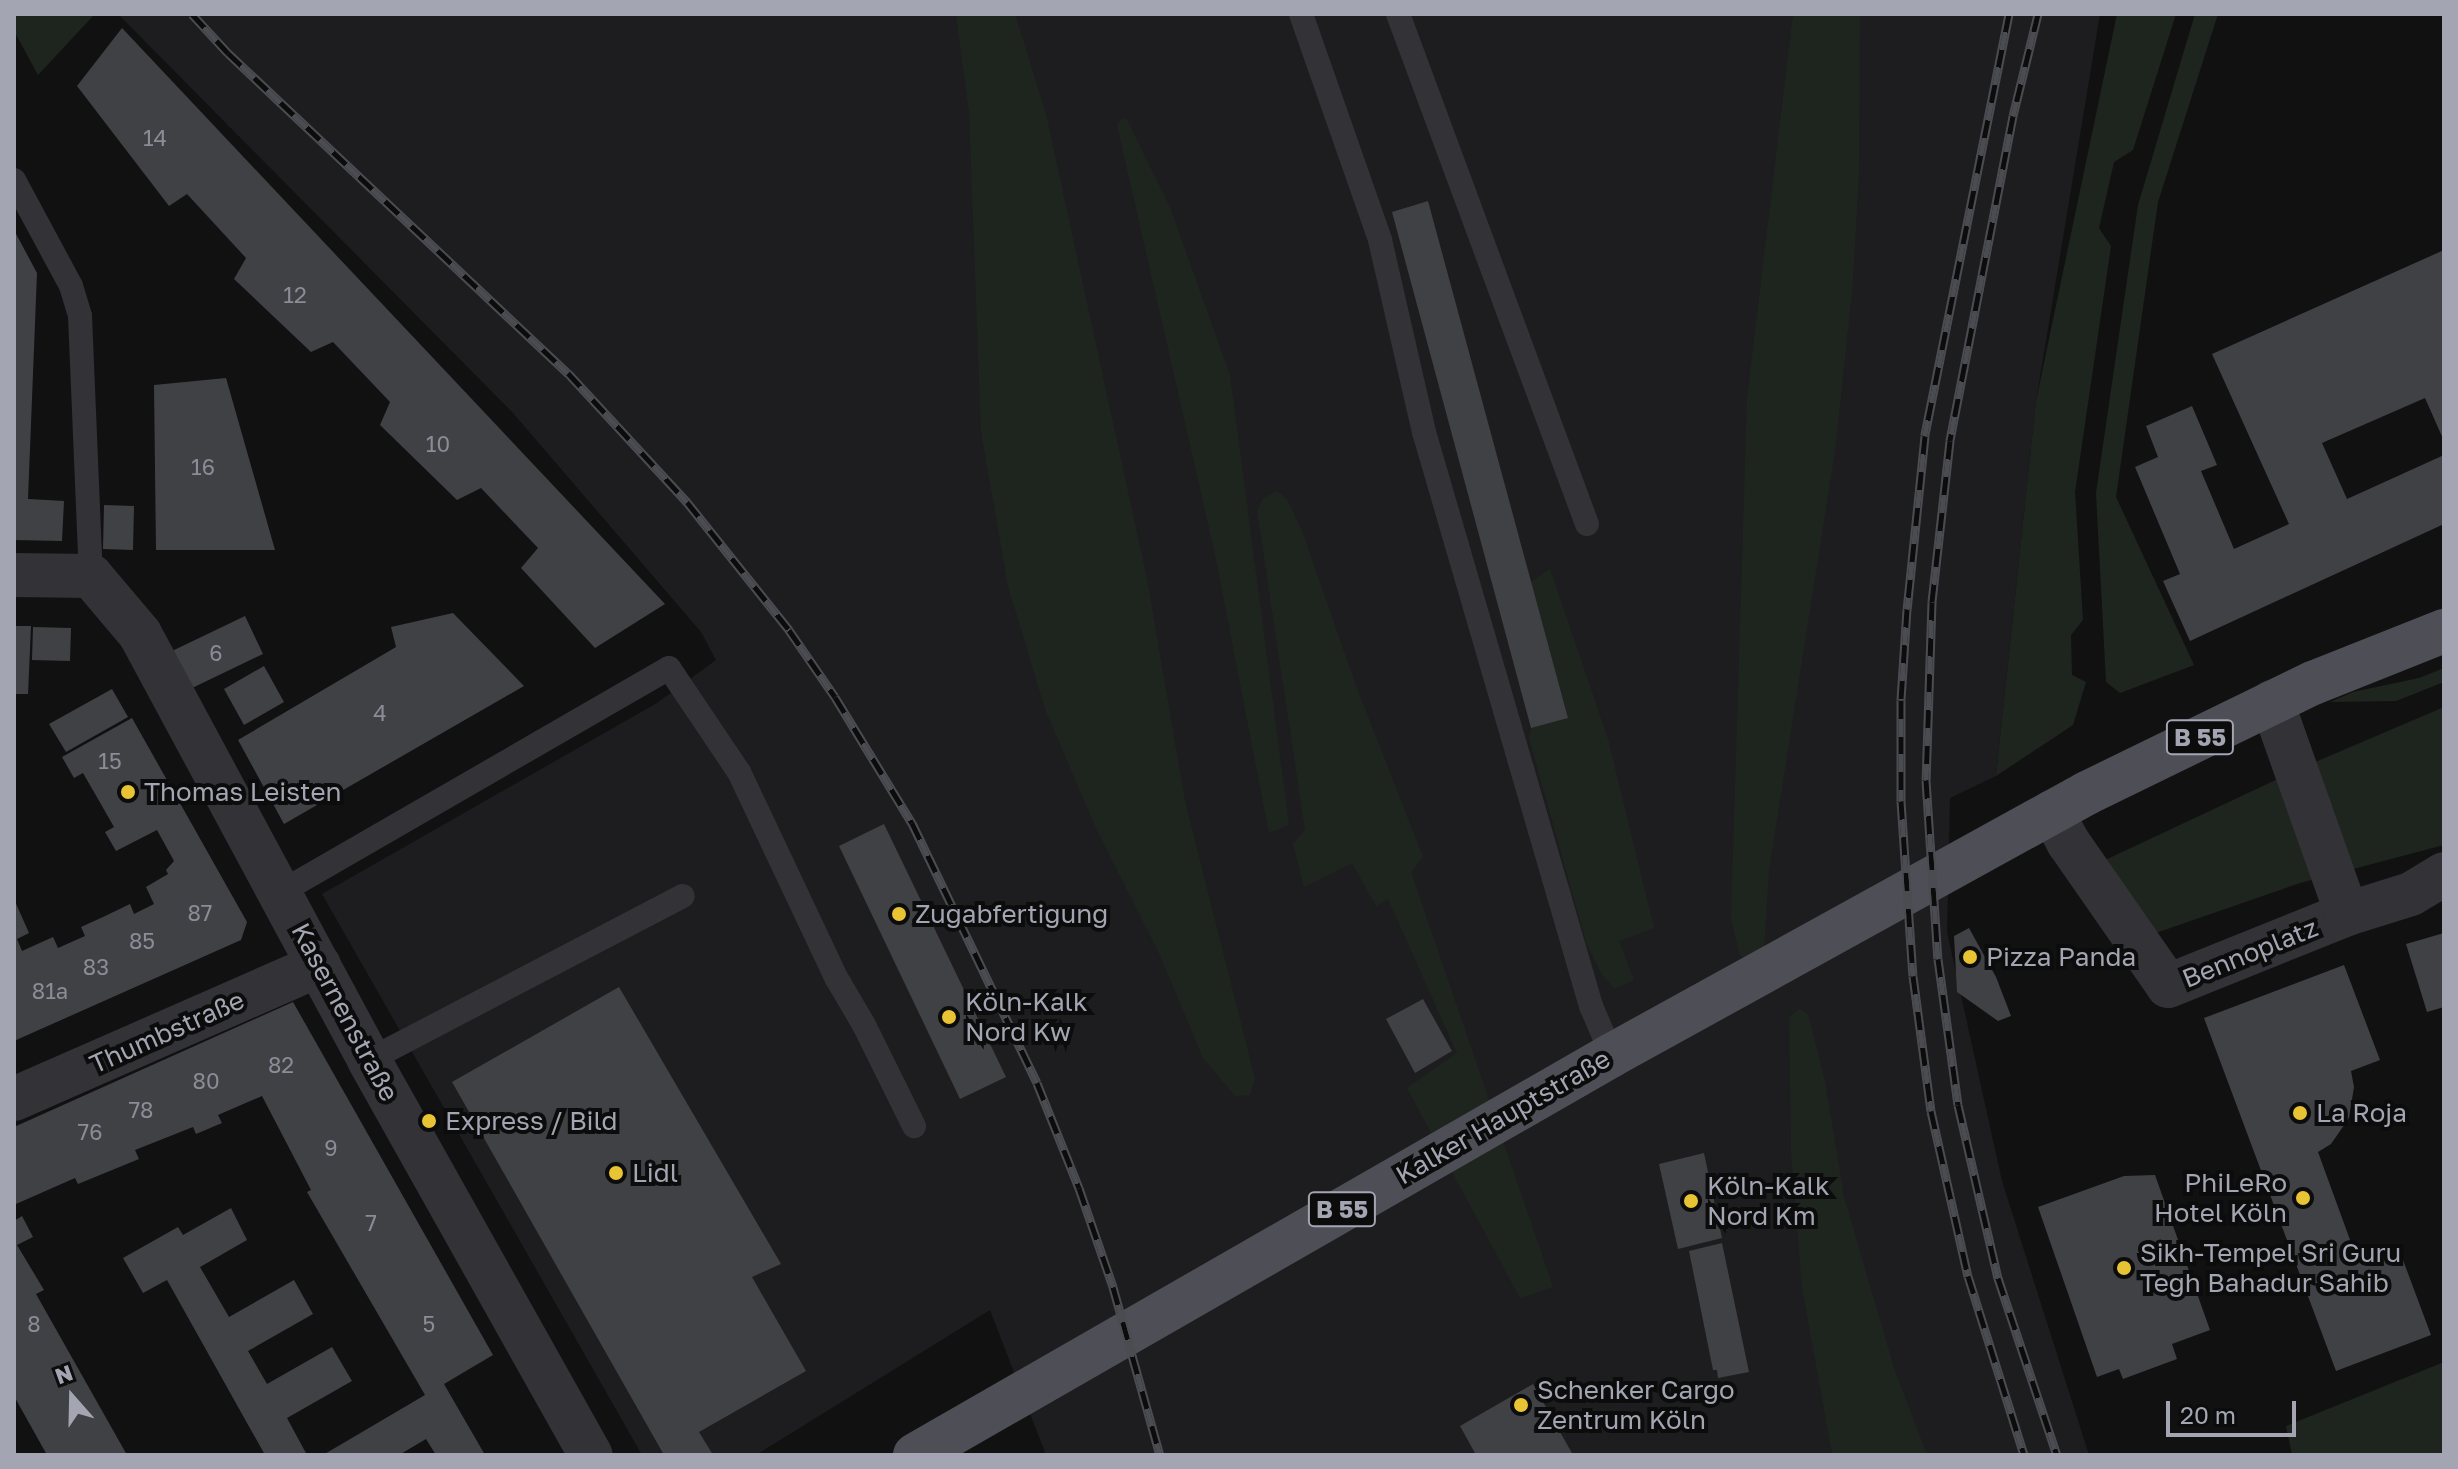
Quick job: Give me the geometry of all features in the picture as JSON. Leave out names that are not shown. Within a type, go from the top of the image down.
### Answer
[{"type":"main road","name":"B 55","points":[[2052,812],[2272,702],[2444,631]]},
{"type":"main road","name":"Kalker Hauptstraße","points":[[931,1451],[1612,1055],[2052,812]]},
{"type":"street","points":[[14,575],[91,576]]},
{"type":"street","name":"Kasernenstraße","points":[[91,576],[140,634],[369,1060],[591,1455]]},
{"type":"street","name":"Bennoplatz","points":[[2272,702],[2347,914]]},
{"type":"street","name":"Bennoplatz","points":[[2052,812],[2068,842],[2168,986],[2347,914],[2411,894],[2444,874]]},
{"type":"street","name":"Thumbstraße","points":[[14,1099],[319,965]]},
{"type":"lane","points":[[1301,14],[1380,240],[1433,462],[1587,991],[1612,1055]]},
{"type":"lane","points":[[1398,14],[1587,524]]},
{"type":"lane","points":[[14,180],[71,286],[80,316],[91,576]]},
{"type":"lane","points":[[281,892],[669,668],[739,772],[837,979],[864,1025],[914,1126]]},
{"type":"lane","points":[[369,1060],[683,896]]},
{"type":"shaded area","points":[[14,14],[94,15],[38,75],[14,31]]},
{"type":"shaded area","points":[[118,14],[2100,14],[2036,401],[1996,776],[1950,798],[1947,932],[2002,1181],[2089,1455],[1046,1455],[990,1310],[756,1455],[642,1455],[322,894],[657,703],[716,660],[701,632],[513,413]]},
{"type":"shaded area","points":[[956,14],[1015,14],[1046,114],[1147,579],[1185,801],[1255,1079],[1250,1095],[1235,1096],[1203,1058],[1159,953],[1096,828],[1045,709],[1008,586],[981,432],[969,112]]},
{"type":"shaded area","points":[[1793,14],[1860,14],[1859,176],[1852,292],[1835,451],[1769,870],[1764,950],[1750,959],[1740,956],[1731,918],[1747,399]]},
{"type":"shaded area","points":[[2117,14],[2176,14],[2133,150],[2114,162],[2099,228],[2111,246],[2075,492],[2083,620],[2071,635],[2072,675],[2086,682],[2073,725],[1996,776],[2036,401]]},
{"type":"shaded area","points":[[2195,14],[2218,14],[2158,202],[2116,497],[2194,665],[2120,693],[2106,682],[2096,493],[2138,205]]},
{"type":"shaded area","points":[[1122,118],[1127,120],[1170,207],[1230,375],[1289,825],[1269,833],[1215,554],[1117,125]]},
{"type":"shaded area","points":[[1277,491],[1287,499],[1302,531],[1355,683],[1423,857],[1411,872],[1553,1287],[1520,1298],[1407,1088],[1457,1053],[1388,899],[1376,906],[1352,863],[1304,887],[1293,844],[1305,830],[1257,511],[1263,498]]},
{"type":"shaded area","points":[[1550,569],[1608,739],[1654,928],[1619,941],[1634,980],[1614,989],[1601,973],[1586,942],[1529,738],[1531,728],[1568,717],[1531,582]]},
{"type":"shaded area","points":[[2444,668],[2444,682],[2396,701],[2330,702],[2353,692],[2419,678]]},
{"type":"shaded area","points":[[2444,707],[2444,845],[2300,883],[2150,935],[2103,861],[2299,769]]},
{"type":"shaded area","points":[[1799,1009],[1808,1014],[1825,1081],[1844,1197],[1894,1368],[1927,1455],[1833,1455],[1802,1287],[1791,1151],[1789,1017]]},
{"type":"shaded area","points":[[2444,1362],[2444,1455],[2292,1455],[2286,1426]]},
{"type":"building","points":[[122,28],[665,604],[595,648],[521,568],[538,548],[481,488],[457,500],[380,425],[390,402],[333,342],[311,352],[234,279],[246,258],[187,194],[169,206],[77,86]]},
{"type":"building","points":[[1428,201],[1568,718],[1531,728],[1392,212]]},
{"type":"building","points":[[14,230],[37,273],[28,499],[64,501],[62,541],[14,540]]},
{"type":"building","points":[[2444,250],[2444,441],[2425,398],[2322,443],[2347,499],[2444,455],[2444,524],[2190,641],[2163,581],[2180,574],[2135,467],[2158,457],[2146,426],[2192,406],[2217,465],[2201,471],[2234,549],[2289,524],[2212,354]]},
{"type":"building","points":[[226,378],[275,550],[156,550],[154,385]]},
{"type":"building","points":[[104,505],[134,506],[133,550],[103,549]]},
{"type":"building","points":[[453,613],[524,686],[284,824],[238,740],[396,647],[391,627]]},
{"type":"building","points":[[245,616],[263,654],[188,690],[170,652]]},
{"type":"building","points":[[14,626],[31,626],[28,694],[14,694]]},
{"type":"building","points":[[33,627],[71,628],[70,661],[32,660]]},
{"type":"building","points":[[264,666],[284,702],[244,725],[224,689]]},
{"type":"building","points":[[112,689],[128,717],[66,752],[49,724]]},
{"type":"building","points":[[132,718],[247,922],[241,940],[14,1041],[14,899],[29,933],[17,939],[22,951],[53,937],[58,948],[85,936],[81,927],[130,904],[134,914],[154,904],[146,887],[168,874],[166,870],[174,861],[157,830],[116,851],[105,832],[114,827],[98,799],[83,773],[74,778],[62,757]]},
{"type":"building","name":"Zugabfertigung","points":[[884,824],[1006,1077],[960,1099],[839,846]]},
{"type":"building","name":"Pizza Panda","points":[[1969,928],[1996,977],[2011,1016],[1998,1021],[1957,992],[1954,936]]},
{"type":"building","points":[[2444,933],[2444,1007],[2427,1012],[2406,944]]},
{"type":"building","name":"PhiLeRo Hotel Köln","points":[[2344,965],[2380,1060],[2351,1071],[2354,1087],[2349,1118],[2331,1144],[2318,1152],[2357,1259],[2397,1244],[2431,1335],[2336,1371],[2204,1018]]},
{"type":"building","name":"Lidl","points":[[619,987],[781,1264],[752,1277],[806,1371],[699,1432],[713,1455],[664,1455],[452,1082]]},
{"type":"building","points":[[1423,999],[1452,1051],[1415,1073],[1386,1019]]},
{"type":"building","points":[[293,1002],[493,1355],[444,1384],[485,1455],[436,1455],[426,1439],[399,1455],[323,1455],[425,1395],[307,1192],[311,1190],[262,1096],[218,1115],[222,1123],[196,1134],[193,1127],[135,1150],[139,1159],[78,1184],[75,1178],[16,1204],[14,1200],[14,1127]]},
{"type":"building","name":"Köln-Kalk Nord Km","points":[[1704,1153],[1722,1238],[1678,1249],[1659,1164]]},
{"type":"building","name":"Sikh-Tempel Sri Guru Tegh Bahadur Sahib","points":[[2155,1175],[2210,1330],[2172,1344],[2177,1359],[2123,1379],[2119,1369],[2097,1377],[2038,1207],[2124,1176]]},
{"type":"building","points":[[231,1208],[247,1240],[200,1267],[229,1317],[294,1280],[313,1314],[248,1351],[267,1384],[332,1347],[352,1381],[287,1418],[307,1455],[265,1455],[167,1280],[143,1293],[123,1258],[178,1227],[183,1235]]},
{"type":"building","points":[[22,1216],[33,1237],[17,1245],[44,1290],[36,1294],[127,1455],[47,1455],[14,1396],[14,1221]]},
{"type":"building","points":[[1722,1243],[1749,1372],[1718,1378],[1717,1370],[1713,1370],[1689,1251]]},
{"type":"building","name":"Schenker Cargo Zentrum Köln","points":[[1533,1384],[1573,1455],[1476,1455],[1460,1426]]},
{"type":"railway","points":[[192,14],[228,53],[568,373],[687,502],[789,630],[835,697],[912,823],[1037,1083],[1079,1188],[1113,1287],[1160,1455]]},
{"type":"railway","points":[[2009,14],[1925,436],[1901,700],[1901,801],[1913,976],[1931,1111],[1968,1276],[2024,1455]]},
{"type":"railway","points":[[2038,14],[2013,116],[1950,441],[1932,602],[1926,780],[1938,959],[1958,1105],[1998,1278],[2057,1455]]},
{"type":"place","name":"Thomas Leisten","points":[[128,792]]},
{"type":"place","name":"Zugabfertigung","points":[[899,914]]},
{"type":"place","name":"Pizza Panda","points":[[1970,957]]},
{"type":"place","name":"Köln-Kalk Nord Kw","points":[[949,1017]]},
{"type":"place","name":"La Roja","points":[[2300,1113]]},
{"type":"place","name":"Express / Bild","points":[[429,1121]]},
{"type":"place","name":"Lidl","points":[[616,1173]]},
{"type":"place","name":"PhiLeRo Hotel Köln","points":[[2303,1198]]},
{"type":"place","name":"Köln-Kalk Nord Km","points":[[1691,1201]]},
{"type":"place","name":"Sikh-Tempel Sri Guru Tegh Bahadur Sahib","points":[[2124,1268]]},
{"type":"place","name":"Schenker Cargo Zentrum Köln","points":[[1521,1405]]}]
